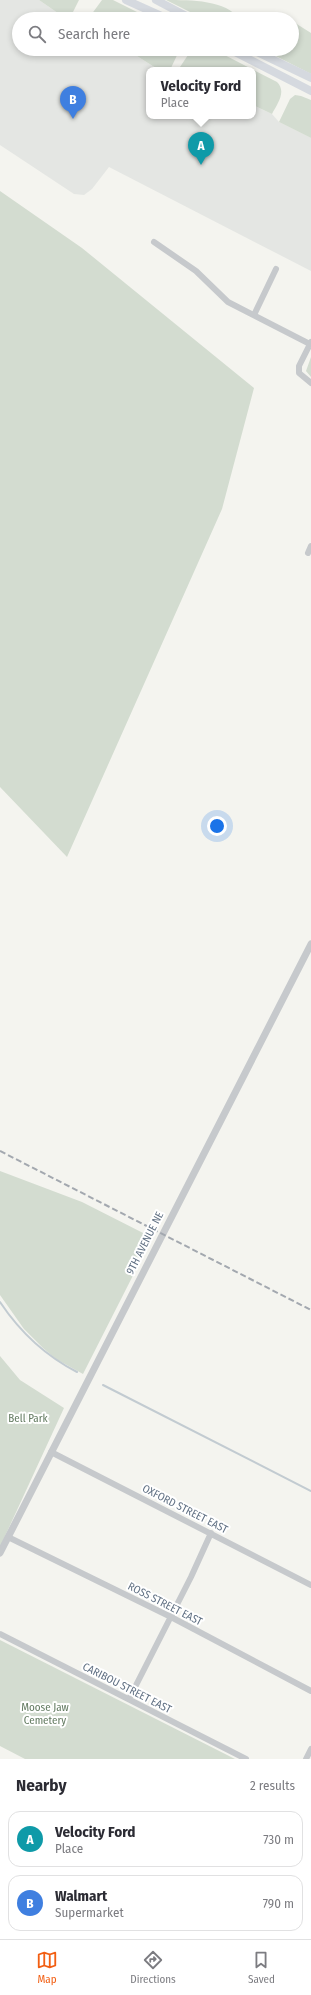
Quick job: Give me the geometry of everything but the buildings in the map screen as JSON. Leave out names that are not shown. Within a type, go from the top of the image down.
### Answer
[{"type":"main road","points":[[126,0],[153,12]]},
{"type":"main road","points":[[156,0],[179,12]]},
{"type":"main road","points":[[243,56],[311,91]]},
{"type":"main road","points":[[265,56],[311,78]]},
{"type":"street","points":[[154,242],[196,271],[222,298],[311,343],[299,366],[300,373],[311,383]]},
{"type":"street","points":[[254,315],[276,269]]},
{"type":"street","name":"9TH AVENUE NE","points":[[0,1553],[311,944]]},
{"type":"street","name":"OXFORD STREET EAST","points":[[51,1452],[311,1585]]},
{"type":"street","points":[[128,1699],[171,1617],[211,1533]]},
{"type":"street","name":"ROSS STREET EAST","points":[[8,1537],[171,1617],[311,1691]]},
{"type":"street","name":"CARIBOU STREET EAST","points":[[0,1634],[246,1759]]},
{"type":"street","points":[[306,1759],[311,1749]]},
{"type":"shaded area","points":[[0,0],[39,0],[56,12],[12,12],[12,56],[137,56],[154,67],[146,67],[146,119],[256,119],[256,106],[272,114],[279,122],[311,138],[311,271],[109,167],[92,189],[84,195],[74,194],[0,145]]},
{"type":"green space","points":[[39,0],[79,0],[73,12],[56,12]]},
{"type":"green space","points":[[102,0],[113,0],[137,12],[93,12]]},
{"type":"green space","points":[[166,0],[207,2],[226,8],[232,12],[190,12]]},
{"type":"green space","points":[[299,25],[311,33],[311,74],[276,56],[299,56]]},
{"type":"green space","points":[[137,56],[177,56],[171,67],[154,67]]},
{"type":"green space","points":[[187,56],[227,56],[248,67],[180,67]]},
{"type":"green space","points":[[256,71],[277,82],[280,86],[280,98],[272,114],[256,106]]},
{"type":"green space","points":[[295,95],[311,100],[311,138],[279,122],[290,99]]},
{"type":"green space","points":[[0,191],[82,248],[254,388],[222,509],[67,857],[0,787]]},
{"type":"green space","points":[[311,357],[311,377],[306,371]]},
{"type":"green space","points":[[0,1171],[82,1202],[151,1237],[151,1240],[83,1374],[56,1359],[43,1348],[24,1329],[0,1295]]},
{"type":"green space","name":"Bell Park","points":[[0,1356],[20,1380],[64,1408],[0,1547]]},
{"type":"green space","name":"Moose Jaw Cemetery","points":[[0,1640],[235,1759],[25,1759],[0,1746]]},
{"type":"waterway","points":[[0,1302],[24,1333],[43,1350],[77,1372]]},
{"type":"waterway","points":[[103,1385],[311,1491]]},
{"type":"railway","points":[[0,1151],[311,1310]]},
{"type":"place","name":"Walmart","points":[[73,119]]},
{"type":"place","name":"Velocity Ford","points":[[201,165]]}]
